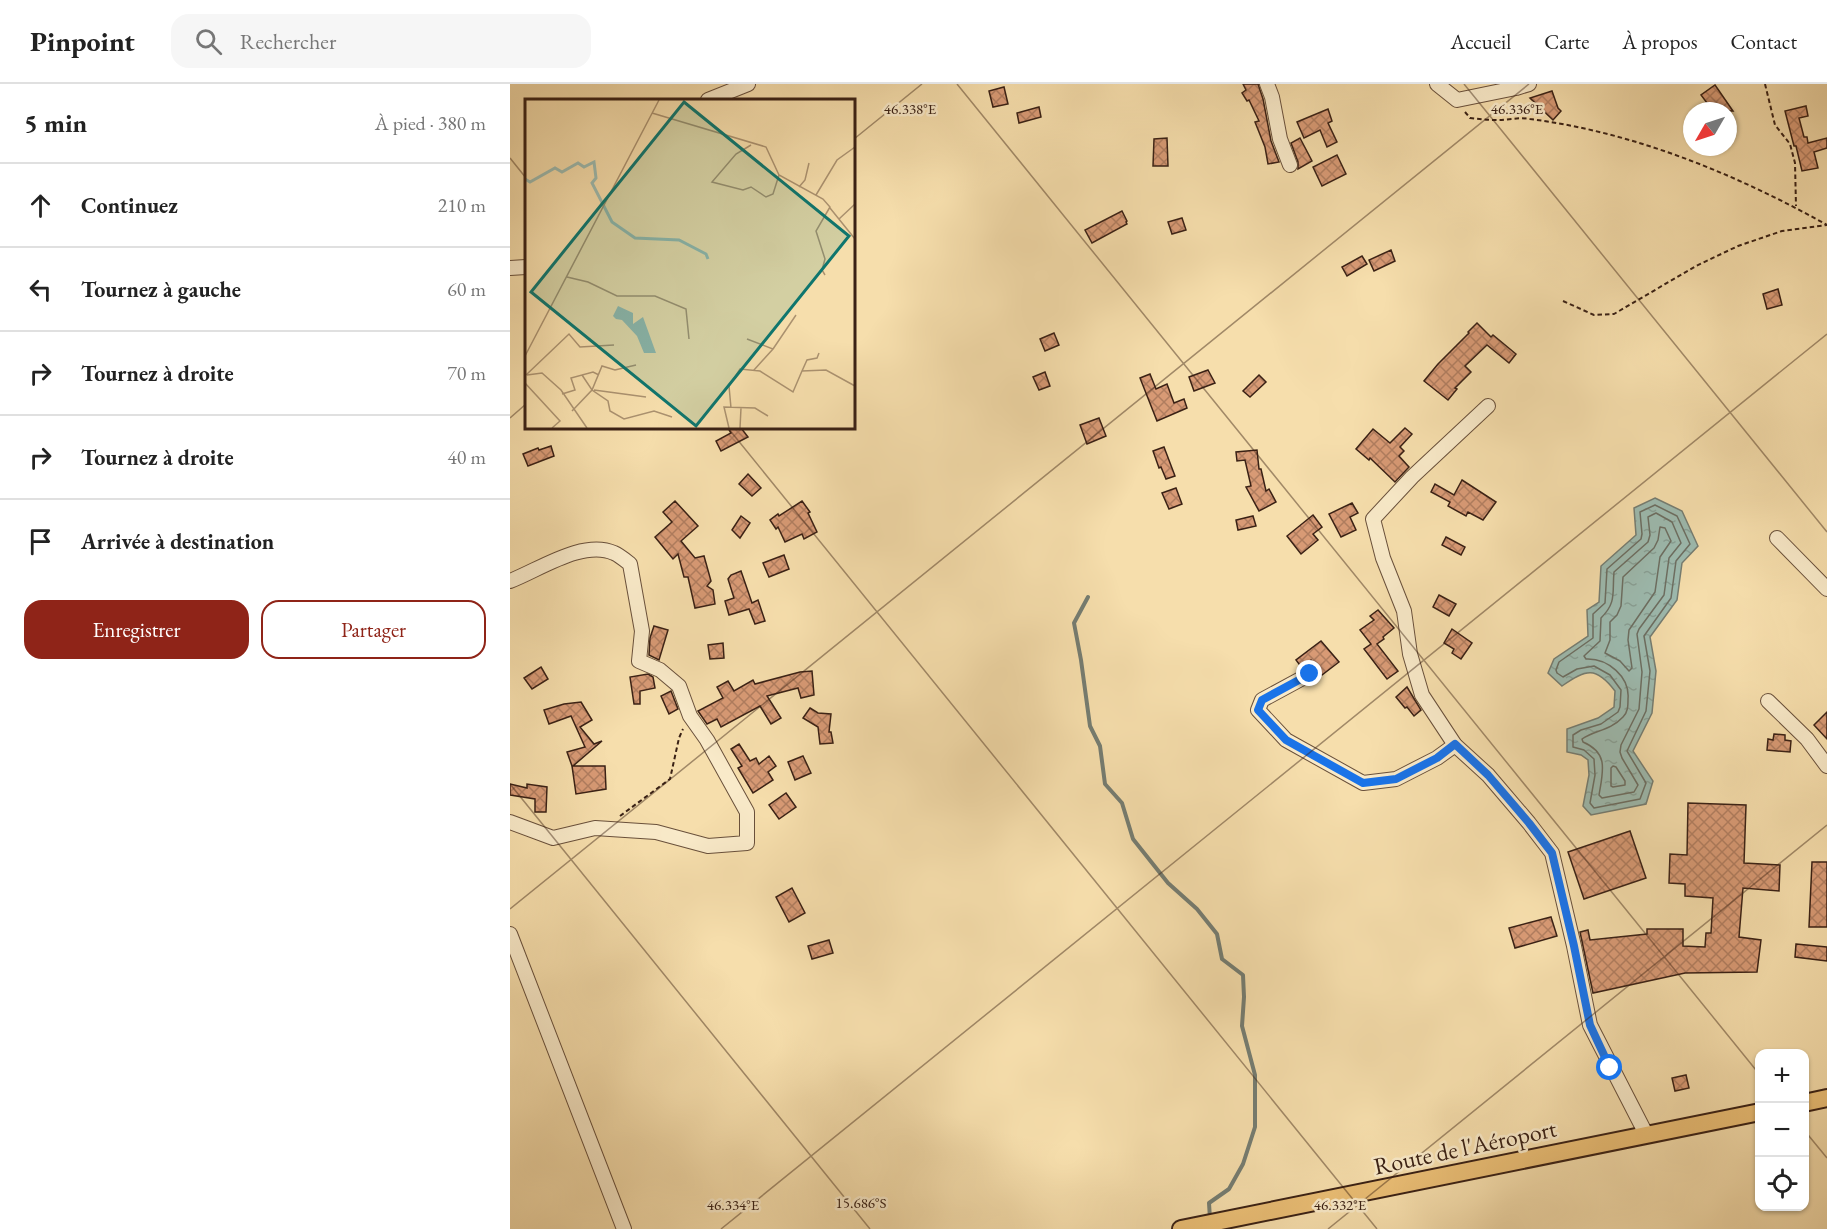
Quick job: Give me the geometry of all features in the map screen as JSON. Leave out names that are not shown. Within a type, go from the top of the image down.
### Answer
[{"type":"main road","points":[[1809,1102],[1827,1098]]},
{"type":"main road","name":"Route de l'Aéroport","points":[[1189,1227],[1755,1113]]},
{"type":"street","points":[[710,99],[748,84]]},
{"type":"street","points":[[1267,84],[1272,97],[1280,139],[1290,165]]},
{"type":"street","points":[[1437,84],[1457,100],[1529,84]]},
{"type":"street","points":[[510,268],[525,267]]},
{"type":"street","points":[[1488,406],[1412,477],[1373,519],[1383,558],[1404,611],[1410,654],[1422,694],[1455,744],[1488,775],[1552,853],[1590,1025],[1646,1134]]},
{"type":"street","points":[[1777,538],[1827,589]]},
{"type":"street","points":[[510,581],[567,555],[592,549],[613,552],[630,564],[642,631],[639,661],[660,670],[679,686],[690,716],[747,812],[747,843],[708,846],[656,832],[595,828],[553,838],[510,822]]},
{"type":"street","points":[[1310,674],[1262,700],[1258,710],[1286,740],[1363,783],[1396,779],[1437,758],[1455,744]]},
{"type":"street","points":[[1768,700],[1807,740],[1827,766]]},
{"type":"street","points":[[510,934],[624,1229]]},
{"type":"path","points":[[1765,84],[1775,125],[1790,144],[1795,163],[1796,207]]},
{"type":"path","points":[[1457,100],[1470,118],[1497,120],[1526,118],[1643,144],[1703,165],[1796,207],[1827,225]]},
{"type":"path","points":[[1563,302],[1594,315],[1614,314],[1696,266],[1738,246],[1782,231],[1827,225]]},
{"type":"path","points":[[603,829],[670,779],[679,738],[690,716]]},
{"type":"water","points":[[1655,498],[1682,511],[1698,546],[1682,563],[1677,600],[1650,637],[1656,671],[1652,713],[1633,751],[1653,781],[1646,804],[1591,815],[1583,806],[1589,775],[1588,760],[1581,755],[1567,752],[1567,729],[1598,718],[1614,707],[1615,691],[1596,674],[1578,676],[1562,686],[1548,673],[1554,659],[1588,636],[1587,610],[1599,602],[1601,566],[1636,535],[1634,508]]},
{"type":"building","points":[[1243,84],[1258,84],[1271,141],[1279,162],[1268,164],[1265,147],[1255,122],[1259,121],[1249,100],[1247,101],[1242,93],[1246,90]]},
{"type":"building","points":[[1715,85],[1727,102],[1706,102],[1701,95]]},
{"type":"building","points":[[1004,87],[1008,104],[993,107],[989,91]]},
{"type":"building","points":[[1552,91],[1561,111],[1553,120],[1530,98]]},
{"type":"building","points":[[1806,106],[1808,116],[1799,118],[1804,137],[1807,137],[1808,143],[1827,138],[1827,148],[1814,152],[1818,168],[1802,171],[1785,111]]},
{"type":"building","points":[[1039,107],[1041,117],[1019,123],[1017,113]]},
{"type":"building","points":[[1328,109],[1332,121],[1328,123],[1337,142],[1327,147],[1320,130],[1304,138],[1297,122]]},
{"type":"building","points":[[1167,138],[1168,166],[1153,166],[1154,139]]},
{"type":"building","points":[[1300,138],[1312,161],[1298,169],[1298,162],[1291,143]]},
{"type":"building","points":[[1337,155],[1346,174],[1322,186],[1313,167]]},
{"type":"building","points":[[1122,211],[1127,224],[1092,243],[1085,230]]},
{"type":"building","points":[[1182,218],[1186,230],[1172,234],[1168,222]]},
{"type":"building","points":[[1391,250],[1395,261],[1374,271],[1369,260]]},
{"type":"building","points":[[1362,256],[1367,264],[1347,276],[1342,267]]},
{"type":"building","points":[[1778,289],[1782,305],[1767,309],[1763,294]]},
{"type":"building","points":[[1477,323],[1491,337],[1493,335],[1516,354],[1509,363],[1487,345],[1465,366],[1471,372],[1455,388],[1457,389],[1448,400],[1424,381]]},
{"type":"building","points":[[1054,333],[1059,345],[1045,351],[1040,339]]},
{"type":"building","points":[[1208,370],[1215,383],[1194,391],[1189,377]]},
{"type":"building","points":[[1045,372],[1050,386],[1039,390],[1033,377]]},
{"type":"building","points":[[1150,374],[1156,389],[1167,384],[1174,403],[1184,399],[1187,408],[1157,421],[1140,378]]},
{"type":"building","points":[[1259,375],[1266,382],[1250,397],[1243,391]]},
{"type":"building","points":[[1099,418],[1106,436],[1087,444],[1080,425]]},
{"type":"building","points":[[1405,428],[1412,434],[1400,447],[1404,451],[1399,456],[1409,467],[1395,482],[1370,458],[1369,460],[1356,449],[1373,429],[1390,443]]},
{"type":"building","points":[[729,429],[742,429],[748,437],[721,451],[716,441],[731,433]]},
{"type":"building","points":[[551,446],[554,456],[528,466],[523,454]]},
{"type":"building","points":[[1164,447],[1175,476],[1166,479],[1153,451]]},
{"type":"building","points":[[1257,450],[1259,469],[1261,469],[1266,491],[1269,489],[1276,502],[1259,511],[1246,487],[1251,486],[1245,460],[1237,461],[1236,452]]},
{"type":"building","points":[[748,474],[761,488],[752,496],[739,484]]},
{"type":"building","points":[[1462,480],[1496,502],[1483,520],[1468,512],[1466,516],[1448,506],[1450,502],[1431,492],[1435,484],[1454,495]]},
{"type":"building","points":[[1176,488],[1182,504],[1169,509],[1162,493]]},
{"type":"building","points":[[675,501],[698,526],[681,541],[695,558],[704,556],[711,581],[707,586],[713,590],[715,604],[695,608],[688,577],[684,577],[678,554],[673,559],[655,537],[672,522],[663,512]]},
{"type":"building","points":[[802,501],[810,512],[808,513],[817,532],[804,539],[802,534],[785,542],[778,527],[776,529],[770,520]]},
{"type":"building","points":[[1352,503],[1358,513],[1350,517],[1356,530],[1341,537],[1329,514]]},
{"type":"building","points":[[1313,515],[1322,527],[1313,534],[1318,540],[1301,554],[1287,536]]},
{"type":"building","points":[[741,516],[750,523],[740,538],[732,530]]},
{"type":"building","points":[[1253,516],[1256,526],[1238,530],[1236,520]]},
{"type":"building","points":[[1446,537],[1465,547],[1461,555],[1442,545]]},
{"type":"building","points":[[784,555],[789,569],[769,577],[763,563]]},
{"type":"building","points":[[741,571],[752,603],[758,600],[765,621],[755,624],[749,609],[729,615],[725,601],[734,598],[728,579],[731,575]]},
{"type":"building","points":[[1439,595],[1456,604],[1449,616],[1433,607]]},
{"type":"building","points":[[1378,610],[1394,628],[1377,644],[1398,671],[1387,679],[1364,649],[1371,644],[1360,630],[1374,620],[1370,616]]},
{"type":"building","points":[[654,626],[668,630],[659,660],[649,655],[650,638]]},
{"type":"building","points":[[1452,629],[1472,643],[1461,659],[1452,653],[1454,649],[1444,643]]},
{"type":"building","points":[[1321,641],[1339,662],[1322,675],[1311,660],[1302,668],[1296,660]]},
{"type":"building","points":[[723,643],[724,658],[710,659],[708,645]]},
{"type":"building","points":[[541,667],[548,679],[532,689],[524,678]]},
{"type":"building","points":[[812,671],[814,695],[801,698],[798,688],[767,696],[781,718],[771,724],[760,706],[721,727],[717,719],[707,724],[698,711],[723,698],[717,687],[728,681],[734,691],[753,680],[755,684]]},
{"type":"building","points":[[648,674],[653,677],[655,688],[640,691],[640,704],[634,704],[630,677]]},
{"type":"building","points":[[1407,687],[1421,710],[1414,716],[1396,697]]},
{"type":"building","points":[[671,691],[678,709],[669,714],[661,696]]},
{"type":"building","points":[[581,702],[592,720],[580,727],[594,744],[602,741],[573,766],[605,766],[606,789],[576,794],[572,766],[567,752],[585,747],[571,716],[549,724],[544,710]]},
{"type":"building","points":[[810,708],[818,713],[831,714],[829,732],[831,732],[833,743],[820,744],[818,727],[803,718]]},
{"type":"building","points":[[1827,712],[1827,739],[1814,725]]},
{"type":"building","points":[[1774,734],[1785,735],[1785,740],[1791,741],[1790,752],[1767,750],[1768,739],[1773,740]]},
{"type":"building","points":[[739,744],[750,761],[756,758],[759,764],[769,756],[776,766],[768,772],[773,780],[753,793],[738,768],[742,766],[731,749]]},
{"type":"building","points":[[803,756],[811,773],[795,780],[788,762]]},
{"type":"building","points":[[510,784],[527,788],[527,784],[547,787],[546,812],[535,812],[535,799],[510,795]]},
{"type":"building","points":[[786,793],[796,807],[779,819],[769,805]]},
{"type":"building","points":[[1688,803],[1746,805],[1744,863],[1780,865],[1779,891],[1743,888],[1739,937],[1761,940],[1757,972],[1685,973],[1593,993],[1580,932],[1588,930],[1590,940],[1647,934],[1647,929],[1683,929],[1683,946],[1705,947],[1706,933],[1711,933],[1713,898],[1685,896],[1685,884],[1669,883],[1670,854],[1687,855]]},
{"type":"building","points":[[1630,831],[1646,878],[1584,899],[1568,852]]},
{"type":"building","points":[[1812,862],[1827,862],[1827,927],[1809,927]]},
{"type":"building","points":[[792,888],[805,913],[789,922],[776,897]]},
{"type":"building","points":[[1551,917],[1557,936],[1515,948],[1509,928]]},
{"type":"building","points":[[829,940],[833,953],[812,959],[808,946]]},
{"type":"building","points":[[1796,944],[1827,947],[1827,961],[1795,957]]},
{"type":"building","points":[[1686,1075],[1689,1088],[1675,1091],[1672,1078]]},
{"type":"waterway","points":[[1088,597],[1074,623],[1090,726],[1100,746],[1105,784],[1122,803],[1133,839],[1168,883],[1197,909],[1217,934],[1222,959],[1243,975],[1242,1026],[1255,1075],[1255,1127],[1243,1164],[1229,1189],[1209,1203],[1210,1219]]},
{"type":"route","points":[[1310,674],[1262,700],[1258,710],[1286,740],[1363,783],[1396,779],[1437,758],[1455,744],[1488,775],[1552,853],[1590,1025],[1610,1068]]}]
